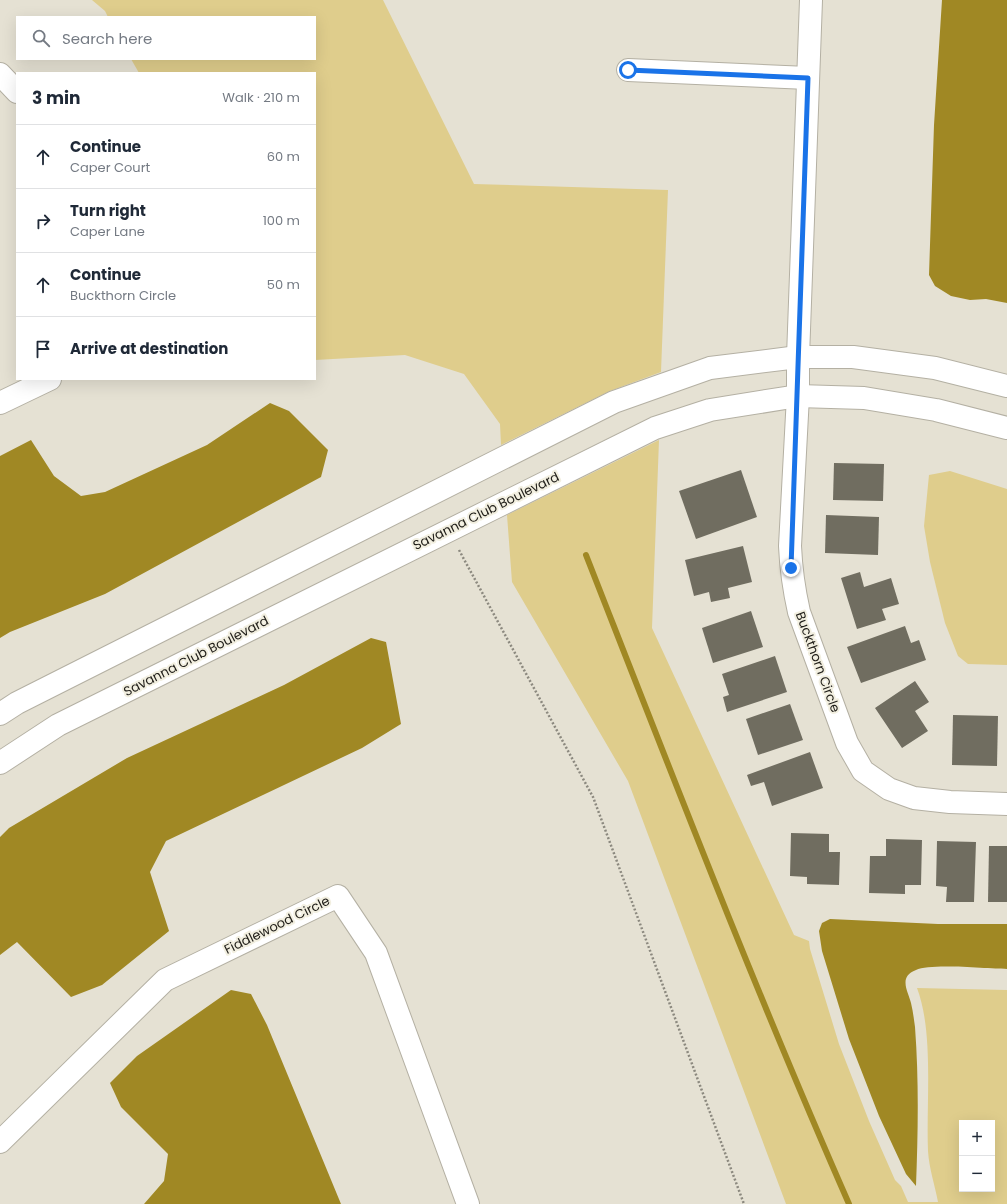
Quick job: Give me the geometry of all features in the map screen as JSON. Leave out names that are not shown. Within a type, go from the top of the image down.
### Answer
[{"type":"street","name":"Buckthorn Circle","points":[[811,0],[798,357],[798,396],[790,546],[794,591],[809,641],[847,743],[863,771],[889,788],[914,798],[950,802],[1007,804]]},
{"type":"street","points":[[628,70],[808,78]]},
{"type":"street","points":[[0,74],[16,91]]},
{"type":"street","points":[[0,714],[17,703],[614,402],[710,368],[798,357],[853,357],[935,368],[1007,386]]},
{"type":"street","points":[[0,403],[48,380]]},
{"type":"street","name":"Savanna Club Boulevard","points":[[0,763],[58,725],[655,428],[710,410],[798,396],[864,398],[936,410],[1007,428]]},
{"type":"street","name":"Fiddlewood Circle","points":[[0,1142],[165,980],[338,896],[376,953],[468,1204]]},
{"type":"path","points":[[448,530],[593,797],[744,1204]]},
{"type":"shaded area","points":[[92,0],[383,0],[474,184],[668,190],[661,372],[610,391],[501,445],[500,424],[464,374],[405,355],[316,360],[316,72],[138,72],[132,60],[316,60],[316,16],[108,16],[105,11]]},
{"type":"shaded area","points":[[942,0],[1007,0],[1007,303],[986,299],[970,300],[951,296],[935,286],[929,275],[934,125]]},
{"type":"shaded area","points":[[270,403],[289,411],[328,450],[321,477],[105,594],[10,632],[0,638],[0,456],[31,440],[54,476],[81,496],[105,492],[207,445]]},
{"type":"shaded area","points":[[659,440],[652,628],[794,935],[809,941],[810,949],[839,1044],[869,1121],[895,1180],[901,1186],[908,1202],[938,1202],[928,1151],[928,1068],[926,1026],[917,988],[1007,990],[1007,1204],[786,1204],[628,781],[512,582],[507,515]]},
{"type":"shaded area","points":[[950,471],[1007,489],[1007,665],[968,664],[958,656],[945,623],[930,562],[924,526],[929,475]]},
{"type":"shaded area","points":[[371,638],[386,642],[401,724],[362,748],[166,841],[150,872],[169,931],[102,985],[71,997],[17,942],[0,955],[0,837],[9,828],[127,758],[284,685]]},
{"type":"shaded area","points":[[830,919],[938,924],[1007,924],[1007,969],[934,967],[916,970],[907,976],[906,985],[915,1027],[917,1067],[918,1106],[916,1186],[906,1174],[879,1116],[849,1039],[822,951],[819,931],[822,923]]},
{"type":"shaded area","points":[[231,990],[251,994],[267,1025],[341,1204],[144,1204],[164,1181],[168,1154],[121,1107],[110,1083],[137,1056]]},
{"type":"building","points":[[834,463],[884,464],[883,501],[833,500]]},
{"type":"building","points":[[741,470],[757,517],[696,539],[679,491]]},
{"type":"building","points":[[826,515],[879,517],[878,555],[825,553]]},
{"type":"building","points":[[743,546],[752,582],[728,588],[730,598],[711,602],[709,592],[694,596],[685,560]]},
{"type":"building","points":[[860,572],[864,587],[891,578],[899,604],[882,609],[886,620],[857,629],[841,578]]},
{"type":"building","points":[[751,611],[763,647],[713,663],[702,628]]},
{"type":"building","points":[[905,626],[911,643],[919,640],[926,660],[861,683],[847,647]]},
{"type":"building","points":[[775,656],[787,692],[727,712],[723,697],[729,695],[722,674]]},
{"type":"building","points":[[915,681],[929,702],[915,711],[928,731],[902,748],[875,708]]},
{"type":"building","points":[[790,704],[803,740],[758,755],[746,719]]},
{"type":"building","points":[[953,715],[998,716],[997,766],[952,765]]},
{"type":"building","points":[[810,752],[823,788],[772,806],[764,782],[751,786],[747,775]]},
{"type":"building","points":[[791,833],[829,834],[829,852],[840,852],[839,885],[807,884],[807,877],[790,876]]},
{"type":"building","points":[[886,839],[922,840],[921,885],[905,885],[905,894],[869,893],[870,856],[886,856]]},
{"type":"building","points":[[937,841],[976,842],[974,902],[946,902],[947,887],[936,886]]},
{"type":"building","points":[[989,846],[1007,846],[1007,902],[988,902]]},
{"type":"waterway","points":[[586,555],[747,962],[849,1204]]},
{"type":"route","points":[[628,70],[808,78],[798,357],[798,396],[790,546],[791,568]]}]
